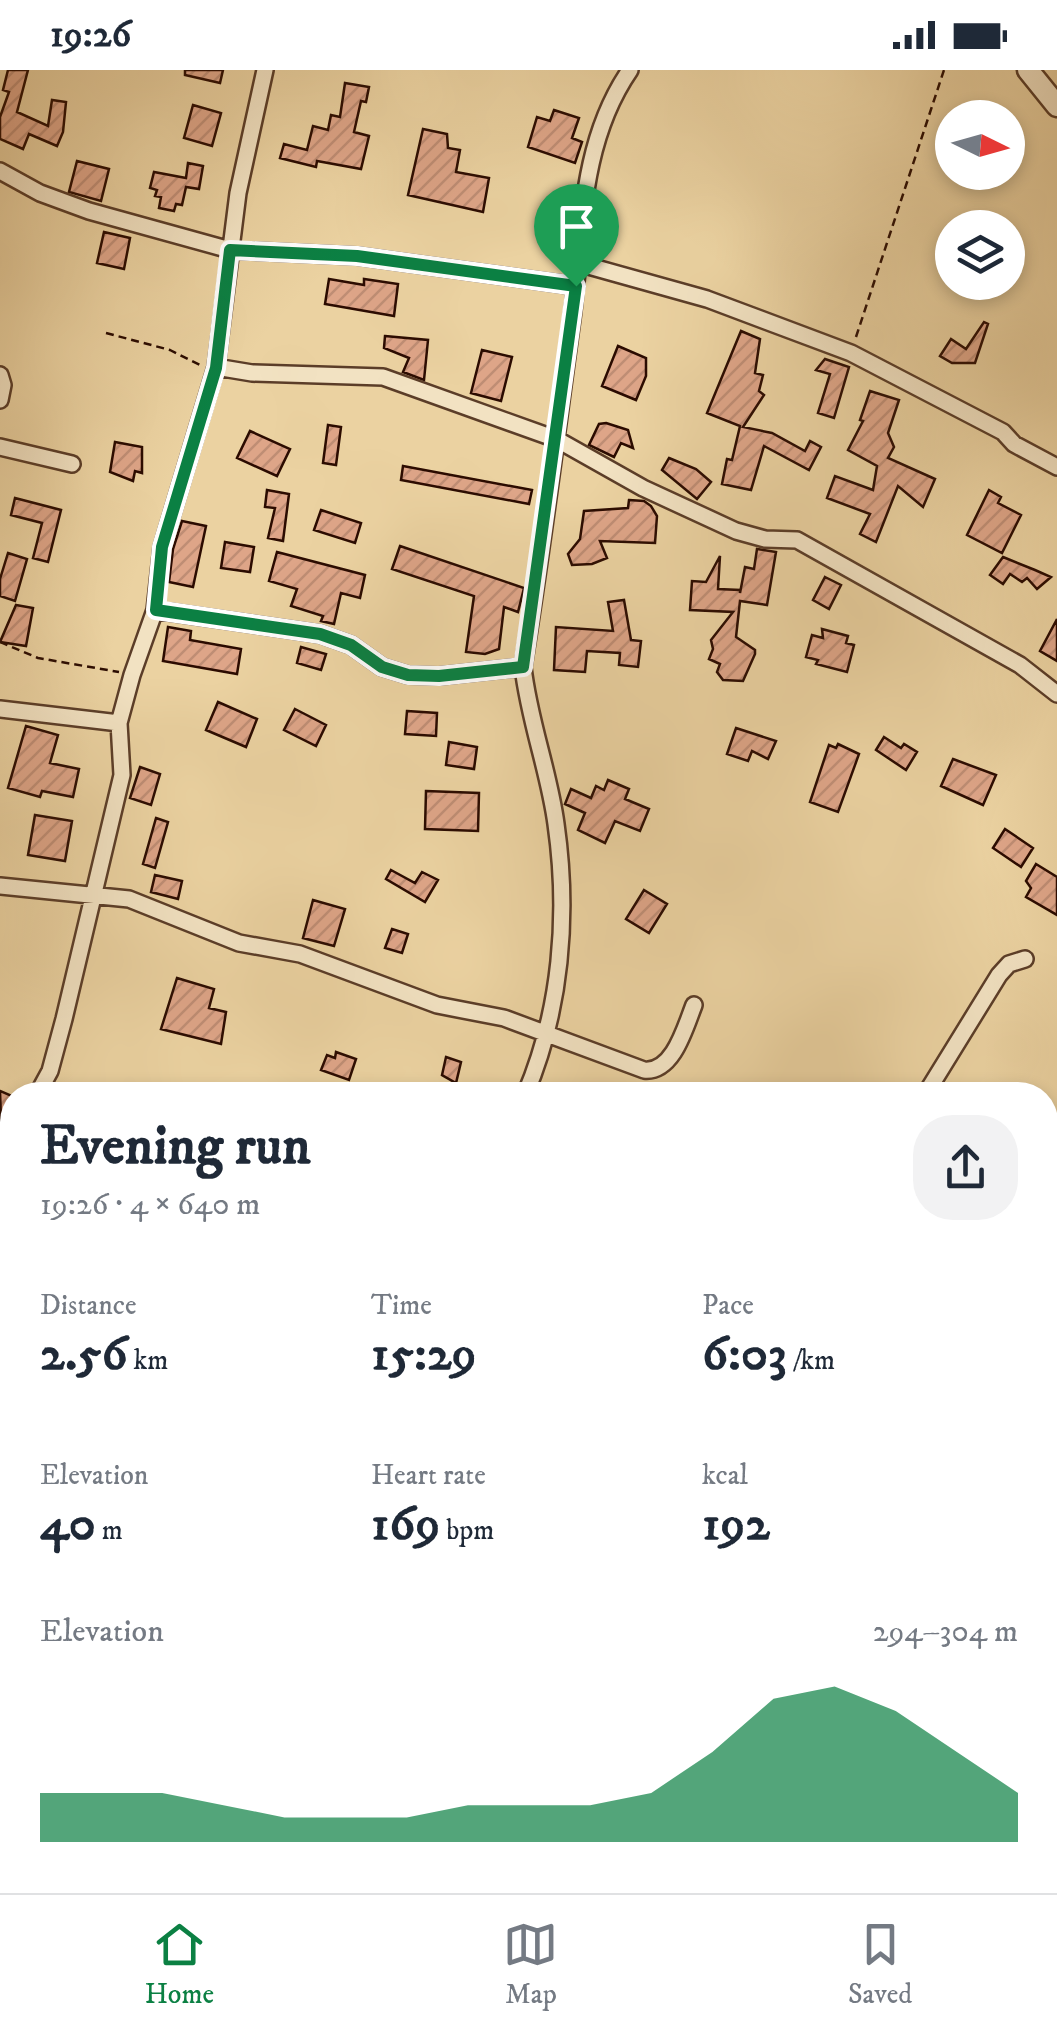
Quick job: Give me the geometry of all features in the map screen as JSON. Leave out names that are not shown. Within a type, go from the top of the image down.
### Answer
[{"type":"street","points":[[44,1082],[50,1071],[122,775],[119,723],[156,610],[162,547],[216,368],[230,250],[264,70]]},
{"type":"street","points":[[530,1082],[548,1034],[554,1004],[562,892],[556,823],[526,698],[523,667],[576,286],[586,181],[602,122],[630,70]]},
{"type":"street","points":[[1028,70],[1057,106]]},
{"type":"street","points":[[0,171],[40,193],[89,211],[230,250],[357,256],[576,286]]},
{"type":"street","points":[[578,264],[707,299],[852,353],[1003,432],[1014,444],[1057,467]]},
{"type":"street","points":[[216,368],[252,374],[382,376],[556,439],[643,488],[736,531],[765,539],[796,540],[810,546],[1020,665],[1057,694]]},
{"type":"street","points":[[0,375],[0,400]]},
{"type":"street","points":[[0,446],[72,464]]},
{"type":"street","points":[[156,610],[320,634],[351,645],[382,667],[408,675],[439,676],[523,667]]},
{"type":"street","points":[[0,709],[119,723]]},
{"type":"street","points":[[0,886],[129,899],[239,944],[300,954],[390,990],[437,1005],[504,1018],[653,1071],[664,1066],[694,1005]]},
{"type":"street","points":[[933,1082],[998,974],[1009,964],[1025,959]]},
{"type":"path","points":[[852,353],[944,70]]},
{"type":"path","points":[[106,333],[170,350],[216,368]]},
{"type":"path","points":[[0,642],[38,658],[132,674]]},
{"type":"building","points":[[8,70],[28,70],[17,112],[48,126],[52,100],[66,102],[63,132],[57,146],[29,134],[23,149],[0,139],[0,117],[9,92],[3,90]]},
{"type":"building","points":[[185,70],[223,70],[220,83],[185,75]]},
{"type":"building","points":[[345,83],[369,87],[366,102],[361,101],[354,132],[369,136],[361,169],[317,161],[316,167],[280,158],[284,144],[307,150],[313,126],[328,130],[331,115],[340,117]]},
{"type":"building","points":[[193,105],[221,113],[212,146],[184,138]]},
{"type":"building","points":[[554,110],[579,118],[572,138],[582,142],[575,163],[528,147],[537,117],[550,121]]},
{"type":"building","points":[[423,129],[447,134],[448,148],[460,150],[456,172],[489,178],[483,212],[408,195]]},
{"type":"building","points":[[77,161],[109,169],[101,201],[69,192]]},
{"type":"building","points":[[188,163],[203,166],[199,189],[186,187],[182,205],[176,204],[174,211],[159,208],[161,197],[155,196],[157,190],[150,188],[154,172],[186,178]]},
{"type":"building","points":[[104,232],[130,238],[124,269],[97,263]]},
{"type":"building","points":[[329,279],[364,285],[364,279],[398,284],[394,316],[325,304]]},
{"type":"building","points":[[984,322],[988,324],[975,363],[952,363],[940,356],[951,339],[966,349]]},
{"type":"building","points":[[741,331],[760,339],[755,373],[763,375],[759,391],[764,395],[743,427],[772,433],[805,451],[810,441],[821,447],[809,470],[764,446],[751,490],[722,484],[740,426],[707,413]]},
{"type":"building","points":[[385,336],[428,340],[424,380],[403,372],[409,358],[384,348]]},
{"type":"building","points":[[618,346],[646,358],[646,376],[636,400],[602,386]]},
{"type":"building","points":[[482,350],[512,357],[501,401],[471,393]]},
{"type":"building","points":[[825,359],[849,367],[834,418],[818,413],[830,374],[816,370]]},
{"type":"building","points":[[870,391],[899,400],[888,433],[894,447],[888,458],[935,479],[923,507],[898,486],[876,542],[860,534],[870,514],[827,498],[835,476],[873,490],[877,466],[848,450],[863,421],[860,420]]},
{"type":"building","points":[[599,424],[628,430],[633,448],[621,443],[614,457],[589,445]]},
{"type":"building","points":[[328,425],[341,427],[336,465],[323,463]]},
{"type":"building","points":[[250,431],[290,449],[277,476],[237,458]]},
{"type":"building","points":[[115,442],[142,447],[142,473],[135,471],[133,481],[110,472]]},
{"type":"building","points":[[669,458],[696,469],[711,482],[697,499],[662,470]]},
{"type":"building","points":[[403,466],[532,490],[529,504],[401,480]]},
{"type":"building","points":[[267,490],[289,494],[283,541],[268,538],[275,508],[265,507]]},
{"type":"building","points":[[989,490],[1001,497],[998,503],[1021,515],[1002,553],[967,535]]},
{"type":"building","points":[[15,498],[61,510],[48,562],[33,558],[42,523],[11,515]]},
{"type":"building","points":[[629,500],[651,506],[657,516],[655,543],[600,541],[607,558],[572,565],[568,554],[580,539],[584,511],[628,508]]},
{"type":"building","points":[[321,510],[361,523],[355,543],[314,530]]},
{"type":"building","points":[[182,521],[206,526],[193,587],[169,582]]},
{"type":"building","points":[[225,542],[254,547],[250,572],[221,568]]},
{"type":"building","points":[[400,546],[524,588],[518,612],[504,607],[499,649],[485,654],[466,652],[474,596],[392,569]]},
{"type":"building","points":[[757,549],[776,552],[767,605],[740,601],[736,637],[755,654],[743,681],[723,680],[717,672],[720,664],[709,659],[711,640],[733,612],[690,610],[692,581],[706,582],[720,556],[718,589],[740,593],[745,567],[754,569]]},
{"type":"building","points":[[277,552],[365,575],[360,598],[341,593],[334,624],[321,621],[323,616],[291,606],[297,589],[269,581]]},
{"type":"building","points":[[8,553],[27,559],[15,601],[0,596],[0,579]]},
{"type":"building","points":[[1003,557],[1051,577],[1037,589],[1027,578],[1022,582],[1010,574],[1003,584],[990,575]]},
{"type":"building","points":[[825,577],[841,585],[829,609],[813,600]]},
{"type":"building","points":[[624,600],[631,640],[641,641],[638,667],[619,665],[620,653],[587,651],[585,672],[554,670],[556,627],[613,631],[608,602]]},
{"type":"building","points":[[16,605],[33,608],[26,646],[0,642]]},
{"type":"building","points":[[1057,619],[1057,661],[1040,651]]},
{"type":"building","points":[[168,627],[191,631],[190,640],[241,649],[237,674],[163,661]]},
{"type":"building","points":[[822,629],[848,636],[846,643],[854,645],[847,672],[816,664],[818,660],[806,657],[812,635],[823,638]]},
{"type":"building","points":[[301,647],[326,654],[321,670],[297,663]]},
{"type":"building","points":[[218,702],[257,719],[246,747],[206,730]]},
{"type":"building","points":[[295,709],[326,725],[316,746],[284,730]]},
{"type":"building","points":[[407,711],[437,713],[436,736],[405,734]]},
{"type":"building","points":[[26,726],[58,735],[50,763],[79,769],[73,797],[42,791],[40,797],[8,788]]},
{"type":"building","points":[[736,728],[776,741],[768,759],[752,751],[748,761],[727,754]]},
{"type":"building","points":[[884,737],[917,752],[906,770],[876,750]]},
{"type":"building","points":[[449,742],[477,747],[474,769],[446,765]]},
{"type":"building","points":[[838,744],[859,754],[838,812],[810,802],[829,745],[836,748]]},
{"type":"building","points":[[953,759],[996,775],[983,805],[941,786]]},
{"type":"building","points":[[140,767],[160,774],[151,805],[130,798]]},
{"type":"building","points":[[608,780],[629,789],[625,799],[649,809],[640,831],[615,821],[605,843],[578,830],[585,813],[565,804],[571,789],[591,798],[596,786],[604,790]]},
{"type":"building","points":[[426,791],[479,793],[478,831],[425,829]]},
{"type":"building","points":[[35,815],[72,821],[65,861],[28,855]]},
{"type":"building","points":[[156,818],[168,822],[155,868],[143,864]]},
{"type":"building","points":[[1005,829],[1033,848],[1021,867],[993,848]]},
{"type":"building","points":[[1036,864],[1057,877],[1057,915],[1026,897],[1031,888],[1026,881]]},
{"type":"building","points":[[391,870],[415,883],[422,872],[438,880],[425,902],[386,879]]},
{"type":"building","points":[[155,875],[182,881],[178,899],[151,892]]},
{"type":"building","points":[[644,890],[667,904],[649,933],[626,919]]},
{"type":"building","points":[[313,900],[345,909],[334,946],[303,938]]},
{"type":"building","points":[[392,929],[408,934],[402,953],[385,948]]},
{"type":"building","points":[[177,978],[214,989],[209,1008],[226,1012],[221,1044],[161,1029]]},
{"type":"building","points":[[336,1052],[356,1059],[349,1080],[321,1070],[327,1055],[335,1058]]},
{"type":"building","points":[[446,1057],[461,1062],[456,1082],[442,1075]]},
{"type":"route","points":[[230,250],[357,256],[576,286],[523,667],[439,676],[408,675],[382,667],[351,645],[320,634],[156,610],[162,547],[222,342],[230,250]]}]
